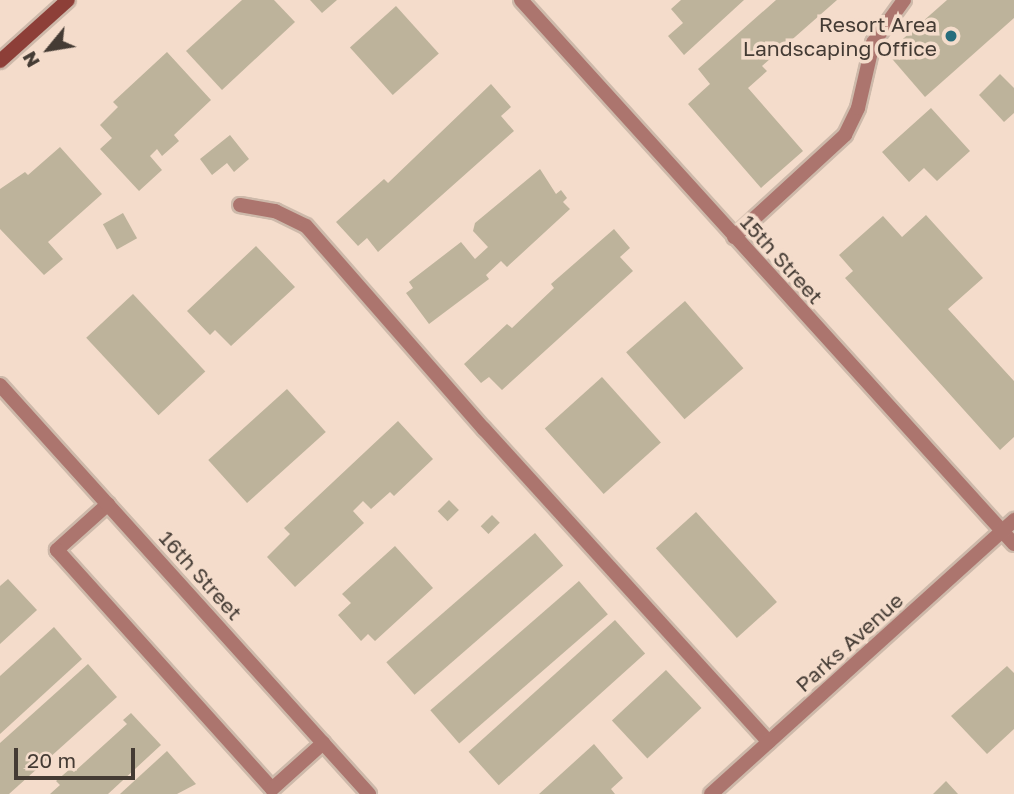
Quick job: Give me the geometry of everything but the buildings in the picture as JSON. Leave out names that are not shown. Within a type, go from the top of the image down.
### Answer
[{"type":"street","points":[[0,61],[68,0]]},
{"type":"street","name":"15th Street","points":[[521,0],[1014,544]]},
{"type":"street","points":[[734,237],[845,135],[858,108],[873,43],[904,0]]},
{"type":"street","points":[[240,205],[275,211],[306,226],[484,429],[769,742]]},
{"type":"street","name":"16th Street","points":[[0,385],[369,794]]},
{"type":"street","points":[[108,504],[57,550],[272,789],[323,743]]},
{"type":"street","name":"Parks Avenue","points":[[711,794],[1014,520]]},
{"type":"place","name":"Resort Area Landscaping Office","points":[[951,36]]}]
